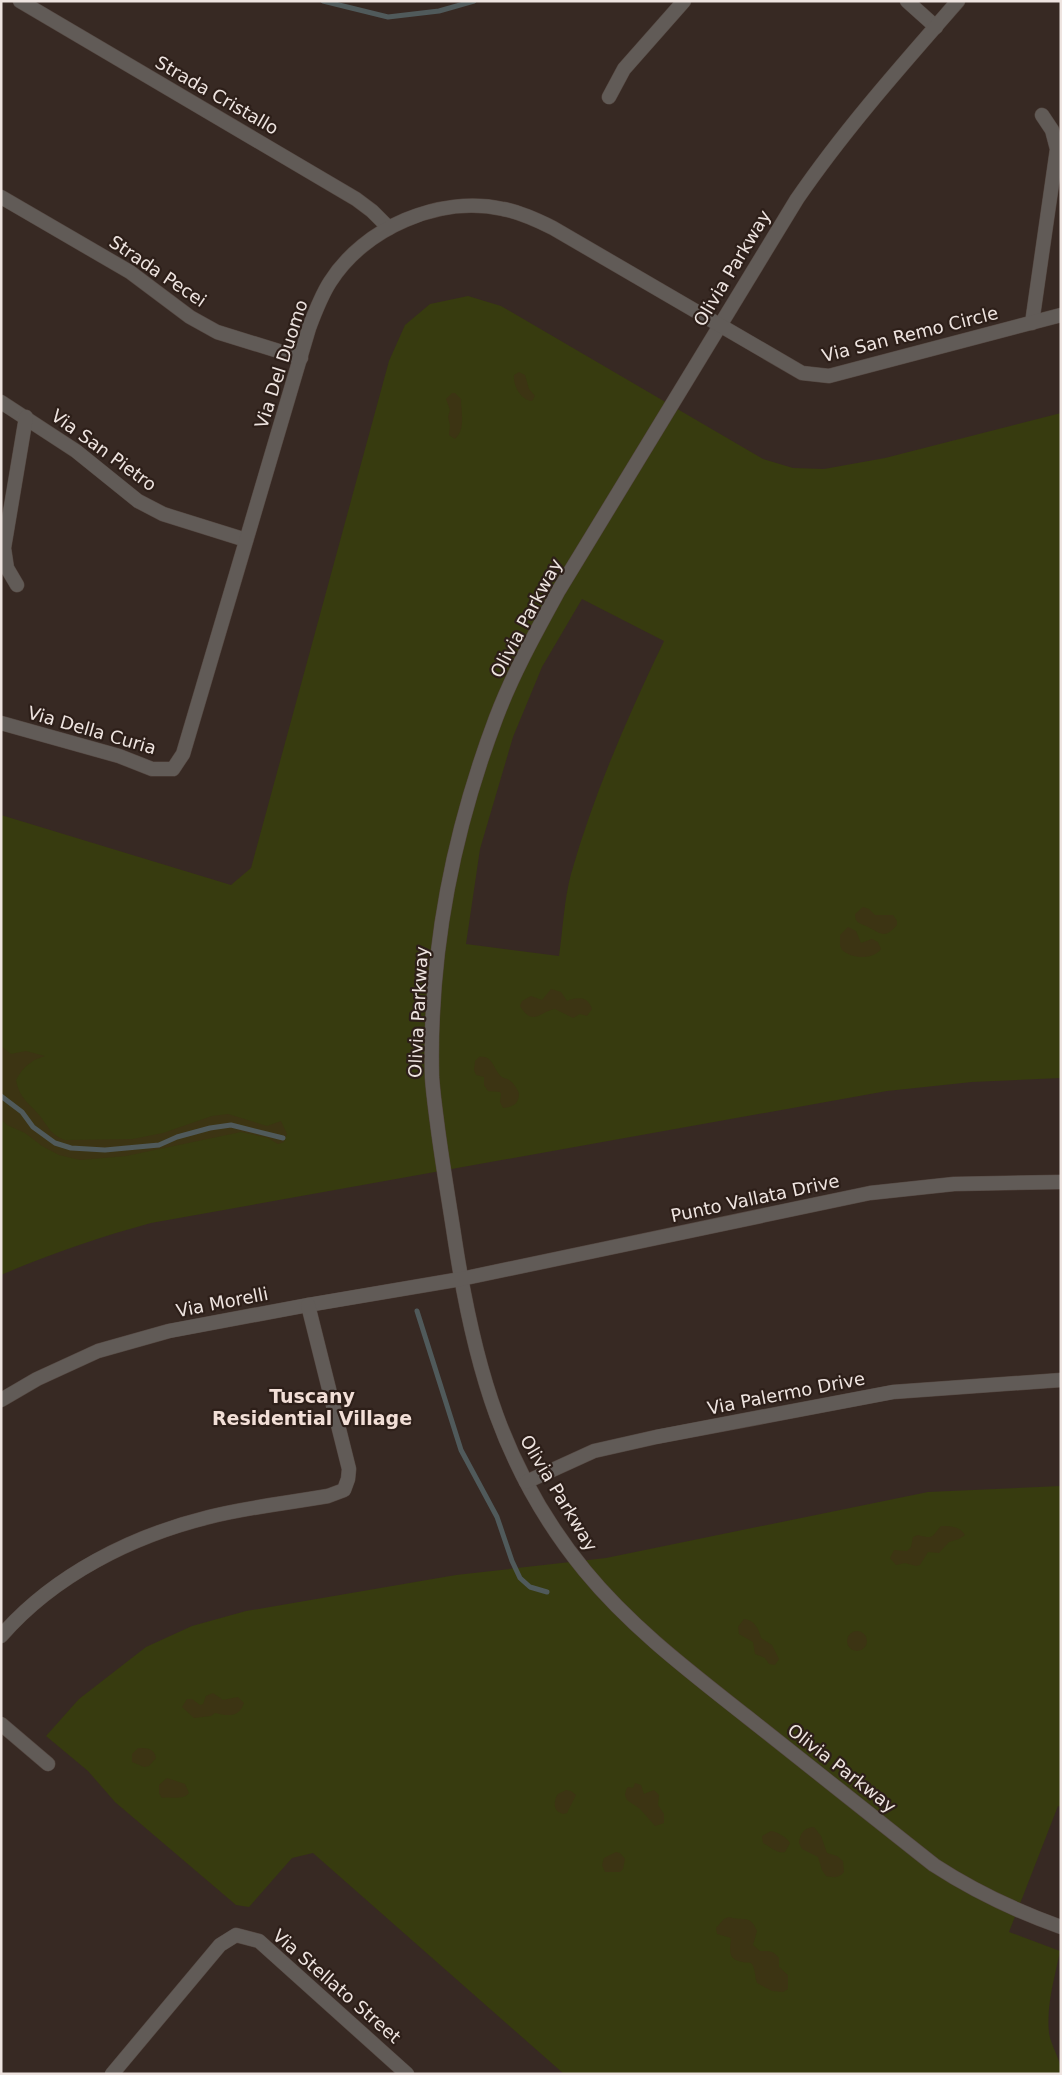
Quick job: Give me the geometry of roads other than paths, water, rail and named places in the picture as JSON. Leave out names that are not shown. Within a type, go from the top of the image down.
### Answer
[{"type":"street","name":"Strada Cristallo","points":[[20,1],[356,199],[372,211],[389,228]]},
{"type":"street","points":[[609,97],[624,69],[684,1]]},
{"type":"street","points":[[907,1],[936,27]]},
{"type":"street","name":"Olivia Parkway","points":[[958,1],[867,105],[797,199],[559,590],[526,651],[497,715],[477,772],[459,838],[444,907],[437,963],[432,1035],[432,1082],[461,1279],[472,1338],[485,1386],[508,1446],[526,1482],[583,1568],[611,1601],[635,1625],[675,1659],[934,1865],[982,1894],[1061,1927]]},
{"type":"street","points":[[1032,323],[1057,149],[1052,130],[1042,115]]},
{"type":"street","name":"Strada Pecei","points":[[1,197],[130,272],[184,312],[218,332],[301,358]]},
{"type":"street","name":"Via Del Duomo","points":[[173,769],[183,754],[309,328],[329,283],[362,245],[389,228],[412,217],[442,208],[473,205],[502,208],[528,216],[553,228],[719,326]]},
{"type":"street","name":"Via San Remo Circle","points":[[719,326],[802,373],[829,376],[1061,315]]},
{"type":"street","name":"Via San Pietro","points":[[1,402],[76,450],[138,501],[163,514],[246,540]]},
{"type":"street","points":[[17,586],[7,568],[4,548],[26,417]]},
{"type":"street","name":"Via Della Curia","points":[[1,723],[119,756],[152,769],[173,769]]},
{"type":"street","name":"Punto Vallata Drive","points":[[461,1279],[870,1193],[954,1184],[1061,1182]]},
{"type":"street","name":"Via Morelli","points":[[1,1400],[37,1379],[98,1351],[169,1331],[461,1279]]},
{"type":"street","points":[[1,1636],[40,1598],[79,1571],[128,1544],[169,1528],[210,1516],[328,1496],[344,1490],[349,1469],[308,1305]]},
{"type":"street","name":"Via Palermo Drive","points":[[526,1482],[594,1451],[656,1437],[884,1394],[1061,1380]]},
{"type":"street","points":[[1,1724],[48,1764]]},
{"type":"street","name":"Via Stellato Street","points":[[112,2074],[220,1945],[236,1935],[259,1941],[405,2073]]},
{"type":"waterway","points":[[323,1],[388,17],[439,11],[474,1]]},
{"type":"waterway","points":[[1,1096],[22,1112],[33,1127],[55,1143],[71,1148],[105,1150],[159,1145],[177,1137],[210,1128],[231,1125],[283,1138]]},
{"type":"waterway","points":[[417,1311],[461,1450],[497,1517],[512,1561],[520,1578],[530,1587],[547,1592]]},
{"type":"district","name":"Tuscany Residential Village","points":[[312,1407]]}]
